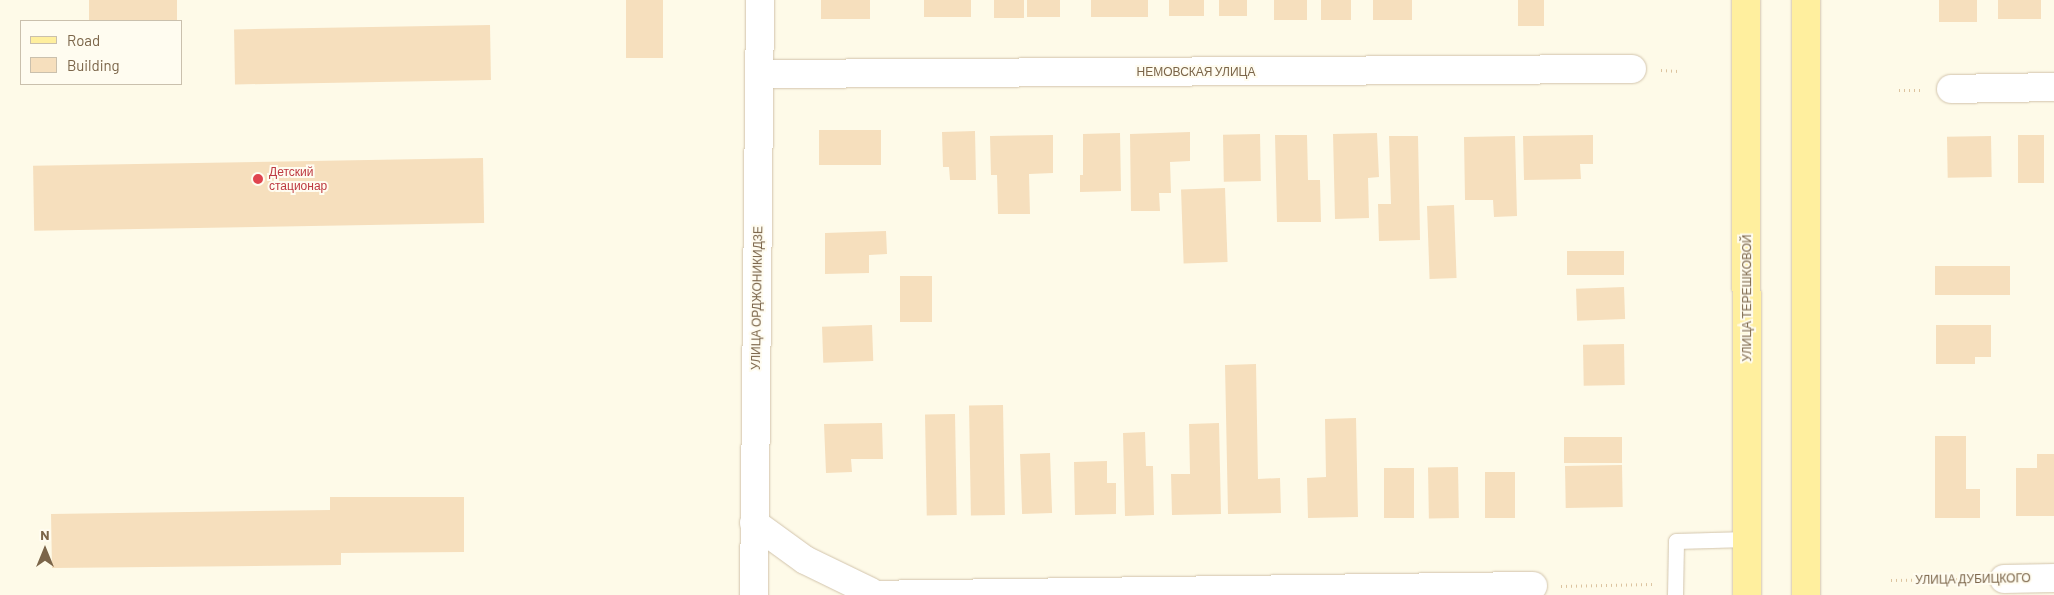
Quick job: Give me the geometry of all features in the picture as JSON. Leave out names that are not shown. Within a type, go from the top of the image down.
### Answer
[{"type":"main road","name":"УЛИЦА ТЕРЕШКОВОЙ","points":[[1746,0],[1746,595]]},
{"type":"main road","points":[[1806,0],[1806,595]]},
{"type":"street","name":"УЛИЦА ОРДЖОНИКИДЗЕ","points":[[754,595],[760,0]]},
{"type":"street","name":"НЕМОВСКАЯ УЛИЦА","points":[[760,74],[1632,69]]},
{"type":"street","points":[[1952,89],[2054,87]]},
{"type":"street","points":[[754,523],[805,560],[867,594],[1533,586]]},
{"type":"street","name":"УЛИЦА ДУБИЦКОГО","points":[[2004,579],[2054,578]]},
{"type":"lane","points":[[1675,590],[1676,541],[1747,539]]},
{"type":"path","name":"УЛИЦА ДУБИЦКОГО","points":[[1891,580],[2004,579]]},
{"type":"path","points":[[1533,586],[1675,590]]},
{"type":"building","points":[[89,0],[177,0],[177,20],[89,20]]},
{"type":"building","points":[[626,0],[663,0],[663,58],[626,58]]},
{"type":"building","points":[[821,0],[870,0],[870,19],[821,19]]},
{"type":"building","points":[[924,0],[971,0],[971,17],[924,17]]},
{"type":"building","points":[[994,0],[1024,0],[1024,18],[994,18]]},
{"type":"building","points":[[1027,0],[1060,0],[1060,17],[1027,17]]},
{"type":"building","points":[[1091,0],[1148,0],[1148,17],[1091,17]]},
{"type":"building","points":[[1169,0],[1204,0],[1204,16],[1169,16]]},
{"type":"building","points":[[1219,0],[1247,0],[1247,16],[1219,16]]},
{"type":"building","points":[[1274,0],[1307,0],[1307,20],[1274,20]]},
{"type":"building","points":[[1321,0],[1351,0],[1351,20],[1321,20]]},
{"type":"building","points":[[1373,0],[1412,0],[1412,20],[1373,20]]},
{"type":"building","points":[[1518,0],[1544,0],[1544,26],[1518,26]]},
{"type":"building","points":[[1939,0],[1977,0],[1977,22],[1939,22]]},
{"type":"building","points":[[1998,0],[2041,0],[2041,19],[1998,19]]},
{"type":"building","points":[[490,25],[491,80],[235,84],[234,29]]},
{"type":"building","points":[[819,130],[881,130],[881,165],[819,165]]},
{"type":"building","points":[[975,131],[976,180],[950,180],[949,167],[943,167],[942,132]]},
{"type":"building","points":[[1190,132],[1190,161],[1170,162],[1171,193],[1159,193],[1160,211],[1131,211],[1130,134]]},
{"type":"building","points":[[1120,133],[1121,191],[1080,192],[1080,175],[1083,175],[1083,134]]},
{"type":"building","points":[[1377,133],[1379,177],[1368,178],[1369,218],[1335,219],[1333,134]]},
{"type":"building","points":[[1260,134],[1261,181],[1224,182],[1223,135]]},
{"type":"building","points":[[1053,135],[1053,173],[1029,174],[1030,214],[998,214],[997,175],[991,175],[990,136]]},
{"type":"building","points":[[1275,135],[1307,135],[1308,180],[1320,180],[1321,222],[1277,222]]},
{"type":"building","points":[[1593,135],[1593,164],[1580,164],[1581,179],[1524,180],[1523,136]]},
{"type":"building","points":[[2018,135],[2044,135],[2044,183],[2018,183]]},
{"type":"building","points":[[1389,136],[1418,136],[1420,240],[1379,241],[1378,204],[1391,204]]},
{"type":"building","points":[[1515,136],[1517,216],[1494,217],[1493,200],[1465,200],[1464,137]]},
{"type":"building","points":[[1991,136],[1992,177],[1948,178],[1947,137]]},
{"type":"building","name":"Детский стационар","points":[[483,158],[484,223],[34,231],[33,166]]},
{"type":"building","points":[[1225,188],[1228,262],[1184,263],[1181,190]]},
{"type":"building","points":[[1454,205],[1457,278],[1430,279],[1427,206]]},
{"type":"building","points":[[886,231],[887,254],[869,255],[869,273],[825,274],[825,233]]},
{"type":"building","points":[[1567,251],[1624,251],[1624,275],[1567,275]]},
{"type":"building","points":[[1935,266],[2010,266],[2010,295],[1935,295]]},
{"type":"building","points":[[900,276],[932,276],[932,322],[900,322]]},
{"type":"building","points":[[1624,287],[1625,319],[1577,321],[1576,289]]},
{"type":"building","points":[[872,325],[873,361],[823,363],[822,327]]},
{"type":"building","points":[[1936,325],[1991,325],[1991,357],[1975,357],[1975,364],[1936,364]]},
{"type":"building","points":[[1624,344],[1625,385],[1584,386],[1583,345]]},
{"type":"building","points":[[1256,364],[1258,479],[1280,478],[1281,513],[1228,514],[1225,365]]},
{"type":"building","points":[[1003,405],[1005,515],[971,516],[969,406]]},
{"type":"building","points":[[955,414],[957,515],[927,516],[925,415]]},
{"type":"building","points":[[1356,418],[1358,517],[1308,518],[1307,478],[1326,477],[1325,419]]},
{"type":"building","points":[[882,423],[883,459],[851,459],[852,472],[826,473],[824,424]]},
{"type":"building","points":[[1219,423],[1221,514],[1172,515],[1171,474],[1190,474],[1189,424]]},
{"type":"building","points":[[1145,432],[1146,466],[1153,466],[1154,515],[1125,516],[1123,433]]},
{"type":"building","points":[[1935,436],[1966,436],[1966,489],[1980,489],[1980,518],[1935,518]]},
{"type":"building","points":[[1564,437],[1622,437],[1622,463],[1564,463]]},
{"type":"building","points":[[1050,453],[1052,513],[1022,514],[1020,454]]},
{"type":"building","points":[[2037,454],[2054,454],[2054,516],[2016,516],[2016,468],[2037,468]]},
{"type":"building","points":[[1107,461],[1107,483],[1116,483],[1116,514],[1075,515],[1074,462]]},
{"type":"building","points":[[1622,465],[1623,507],[1566,508],[1565,466]]},
{"type":"building","points":[[1458,467],[1459,518],[1429,519],[1428,468]]},
{"type":"building","points":[[1384,468],[1414,468],[1414,518],[1384,518]]},
{"type":"building","points":[[1485,472],[1515,472],[1515,518],[1485,518]]},
{"type":"building","points":[[330,497],[464,497],[464,552],[341,553],[341,565],[52,568],[51,514],[330,510]]},
{"type":"place","name":"Детский стационар","points":[[258,179]]}]
